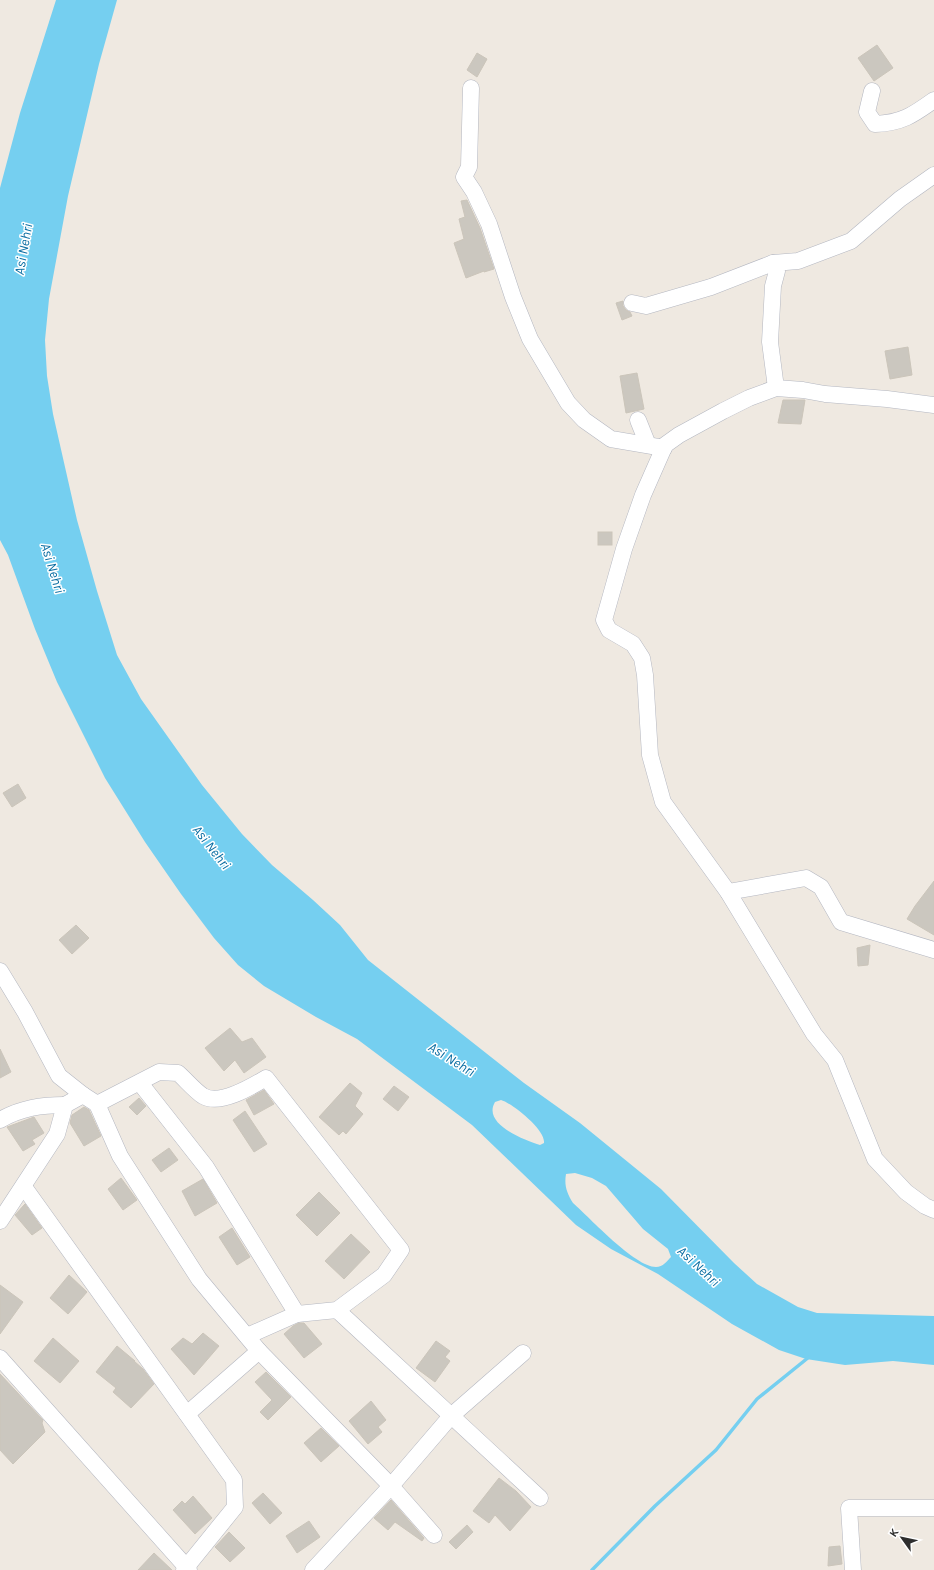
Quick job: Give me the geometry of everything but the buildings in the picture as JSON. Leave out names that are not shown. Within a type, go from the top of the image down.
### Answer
[{"type":"street","points":[[471,88],[469,167],[464,177],[474,192],[489,224],[530,339],[568,403],[584,420],[611,439],[664,448]]},
{"type":"street","points":[[872,92],[867,112],[875,124],[902,120],[934,100]]},
{"type":"street","points":[[632,303],[646,306],[704,290],[773,263],[798,261],[851,241],[900,199],[934,175]]},
{"type":"street","points":[[773,263],[777,271],[773,286],[770,342],[776,388]]},
{"type":"street","points":[[934,405],[776,388],[749,398],[679,435],[665,445],[643,496],[624,549],[604,620],[610,630],[633,644],[642,658],[645,675],[650,755],[663,802],[728,892],[814,1034],[835,1060],[875,1159],[906,1192],[925,1206],[934,1210]]},
{"type":"street","points":[[638,420],[648,445]]},
{"type":"street","points":[[728,892],[806,878],[822,887],[841,922],[934,950]]},
{"type":"street","points":[[0,971],[25,1012],[59,1076],[97,1104],[120,1156],[199,1279],[259,1351],[391,1486],[434,1535]]},
{"type":"street","points":[[97,1104],[159,1072],[178,1072],[203,1096],[216,1100],[247,1089],[266,1078],[401,1250],[384,1275],[337,1310],[298,1314],[247,1336]]},
{"type":"street","points":[[140,1083],[206,1167],[298,1314]]},
{"type":"street","points":[[0,1120],[14,1113],[44,1105],[65,1105],[83,1095]]},
{"type":"street","points":[[0,1221],[57,1134],[65,1105]]},
{"type":"street","points":[[0,1358],[187,1569],[235,1507],[234,1480],[24,1186]]},
{"type":"street","points":[[337,1310],[540,1498]]},
{"type":"street","points":[[187,1414],[259,1351]]},
{"type":"street","points":[[313,1570],[391,1486],[451,1416],[523,1353]]},
{"type":"street","points":[[853,1570],[849,1508],[934,1508]]},
{"type":"water","name":"Asi Nehri","points":[[56,0],[117,0],[99,64],[68,196],[49,299],[45,340],[47,376],[53,414],[77,520],[117,655],[141,699],[202,785],[242,834],[272,865],[340,925],[368,960],[524,1083],[580,1123],[661,1189],[734,1263],[757,1284],[798,1307],[817,1313],[934,1316],[934,1365],[893,1361],[845,1365],[806,1359],[779,1350],[732,1324],[658,1274],[611,1249],[576,1225],[472,1125],[357,1039],[264,986],[238,965],[214,938],[181,894],[145,842],[105,778],[57,682],[35,629],[8,555],[0,540],[0,188],[20,113]],"holes":[[[501,1100],[520,1111],[534,1124],[540,1131],[544,1143],[540,1145],[524,1139],[515,1135],[499,1124],[494,1117],[493,1110],[495,1102]],[[575,1173],[592,1178],[606,1186],[643,1229],[668,1249],[671,1257],[665,1264],[656,1267],[647,1265],[637,1259],[613,1241],[573,1203],[568,1193],[565,1178],[566,1174]]]},
{"type":"waterway","points":[[592,1570],[655,1506],[716,1450],[757,1399],[809,1357]]}]
